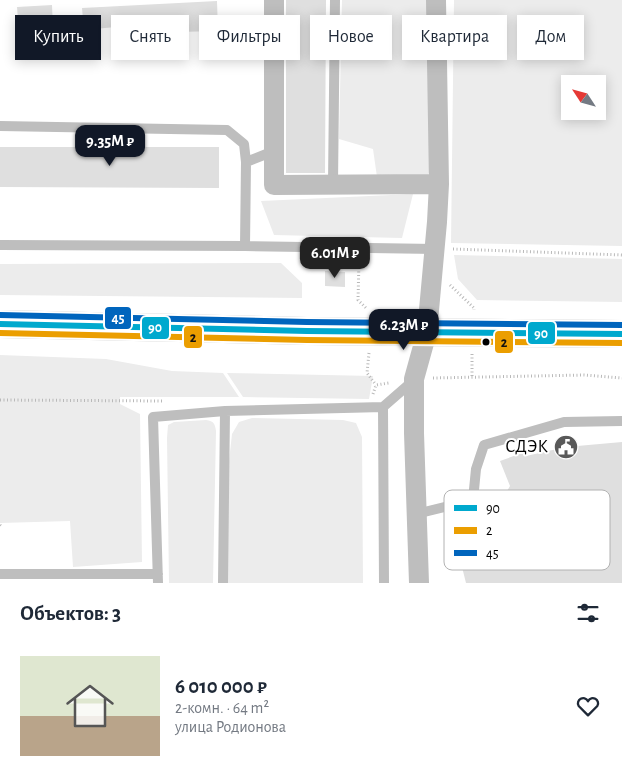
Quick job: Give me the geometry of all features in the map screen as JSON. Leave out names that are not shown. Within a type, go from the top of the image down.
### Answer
[{"type":"main road","points":[[0,324],[307,331],[622,334]]},
{"type":"street","points":[[274,0],[274,185],[439,184]]},
{"type":"street","points":[[419,583],[414,379],[427,332],[436,248],[439,184],[436,0]]},
{"type":"lane","points":[[333,184],[335,0]]},
{"type":"lane","points":[[0,126],[227,130],[244,144],[246,162],[245,246]]},
{"type":"lane","points":[[246,162],[274,152]]},
{"type":"lane","points":[[0,245],[436,248]]},
{"type":"lane","points":[[0,574],[158,579],[153,417],[226,411],[383,407],[414,379]]},
{"type":"lane","points":[[383,407],[384,583]]},
{"type":"lane","points":[[222,583],[226,411]]},
{"type":"lane","points":[[475,490],[476,470],[484,445],[564,422],[622,422]]},
{"type":"lane","points":[[416,514],[444,507]]},
{"type":"path","points":[[436,248],[622,255]]},
{"type":"path","points":[[414,379],[584,374],[622,378]]},
{"type":"shaded area","points":[[342,0],[427,0],[428,15],[402,15],[402,60],[430,60],[435,159],[427,177],[377,177],[373,149],[339,139],[341,60],[392,60],[392,15],[342,15]]},
{"type":"shaded area","points":[[454,0],[622,0],[622,246],[451,243],[453,60],[507,60],[507,15],[454,15]]},
{"type":"shaded area","points":[[413,194],[402,238],[274,235],[261,201]]},
{"type":"shaded area","points":[[454,255],[622,259],[622,302],[477,300],[458,279]]},
{"type":"shaded area","points":[[281,263],[302,283],[302,298],[0,295],[0,264]]},
{"type":"shaded area","points":[[0,355],[106,359],[172,371],[223,373],[239,397],[120,397],[120,404],[140,414],[142,562],[73,567],[70,521],[0,523]]},
{"type":"shaded area","points":[[227,373],[373,376],[369,399],[243,397]]},
{"type":"shaded area","points":[[252,418],[343,420],[356,423],[362,437],[363,583],[227,583],[229,461],[232,434],[239,422]]},
{"type":"shaded area","points":[[206,420],[214,423],[216,431],[213,583],[169,583],[168,425],[174,422]]},
{"type":"building","points":[[286,0],[326,0],[326,15],[310,15],[310,60],[326,60],[325,173],[286,173],[286,60],[300,60],[300,15],[286,15]]},
{"type":"building","points":[[217,1],[217,15],[199,15],[199,31],[189,32],[189,15],[111,15],[111,27],[101,28],[101,15],[83,15],[82,8]]},
{"type":"building","points":[[52,5],[52,15],[18,15],[17,7]]},
{"type":"building","points":[[0,147],[219,147],[219,188],[0,187]]},
{"type":"building","points":[[325,271],[345,272],[345,287],[325,286]]},
{"type":"building","points":[[622,442],[622,583],[466,583],[463,570],[610,570],[610,490],[508,490],[510,486],[500,461],[525,452],[526,456],[566,447]]},
{"type":"transit line","name":"45","points":[[0,315],[307,322],[622,325]]},
{"type":"transit line","name":"90","points":[[0,324],[307,331],[622,334]]},
{"type":"transit line","name":"2","points":[[0,333],[307,340],[622,343]]},
{"type":"place","name":"СДЭК","points":[[566,447]]}]
